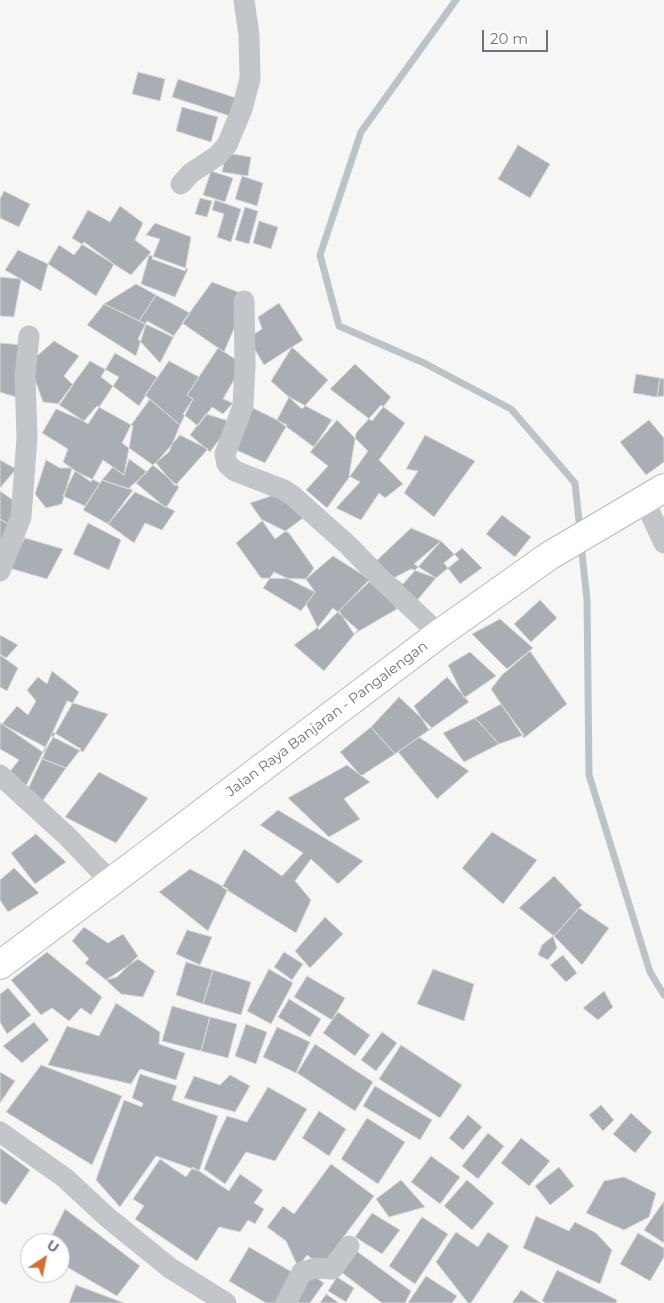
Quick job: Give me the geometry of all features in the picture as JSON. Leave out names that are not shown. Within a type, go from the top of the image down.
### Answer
[{"type":"main road","name":"Jalan Raya Banjaran - Pangalengan","points":[[0,964],[439,634],[549,556],[649,497]]},
{"type":"street","points":[[182,184],[191,173],[217,156],[227,145],[242,109],[250,79],[249,35],[244,0]]},
{"type":"street","points":[[244,301],[243,406],[225,454],[227,464],[235,471],[284,490],[293,496],[350,546],[379,577],[439,634]]},
{"type":"street","points":[[0,571],[21,517],[27,438],[24,376],[29,336]]},
{"type":"street","points":[[649,497],[664,542]]},
{"type":"street","points":[[0,775],[67,836],[111,882]]},
{"type":"street","points":[[0,1132],[65,1178],[107,1217],[170,1268],[226,1303]]},
{"type":"street","points":[[286,1303],[302,1272],[316,1268],[332,1268],[349,1246]]},
{"type":"building","points":[[138,72],[165,79],[160,101],[132,94]]},
{"type":"building","points":[[178,79],[236,98],[230,116],[172,97]]},
{"type":"building","points":[[182,107],[218,117],[211,142],[176,131]]},
{"type":"building","points":[[518,145],[550,164],[530,198],[498,179]]},
{"type":"building","points":[[226,153],[251,157],[248,176],[222,172]]},
{"type":"building","points":[[211,171],[233,178],[225,202],[203,195]]},
{"type":"building","points":[[242,176],[263,183],[257,206],[235,199]]},
{"type":"building","points":[[4,191],[30,204],[19,227],[0,218],[0,199]]},
{"type":"building","points":[[200,198],[212,201],[207,217],[195,214]]},
{"type":"building","points":[[215,200],[241,209],[231,242],[217,237],[224,214],[212,210]]},
{"type":"building","points":[[120,206],[143,223],[135,240],[151,252],[131,275],[72,238],[88,210],[110,222]]},
{"type":"building","points":[[245,207],[258,211],[249,244],[235,240]]},
{"type":"building","points":[[259,221],[278,227],[271,249],[253,243]]},
{"type":"building","points":[[155,223],[191,237],[185,271],[152,259],[160,239],[146,235]]},
{"type":"building","points":[[84,242],[114,264],[96,296],[48,264],[59,245],[74,255]]},
{"type":"building","points":[[18,250],[48,264],[41,291],[5,270]]},
{"type":"building","points":[[149,255],[188,269],[175,297],[141,284]]},
{"type":"building","points":[[0,277],[21,279],[14,317],[0,316]]},
{"type":"building","points":[[212,282],[238,292],[239,317],[224,352],[182,323]]},
{"type":"building","points":[[136,284],[156,295],[139,321],[104,304]]},
{"type":"building","points":[[156,295],[190,313],[173,337],[139,321]]},
{"type":"building","points":[[279,303],[303,340],[264,365],[248,338],[262,329],[258,317]]},
{"type":"building","points":[[104,304],[146,324],[136,356],[87,325]]},
{"type":"building","points":[[147,321],[174,336],[160,363],[138,339]]},
{"type":"building","points":[[54,341],[79,356],[64,376],[73,385],[60,404],[43,402],[29,363]]},
{"type":"building","points":[[0,343],[22,345],[16,397],[0,392]]},
{"type":"building","points":[[292,347],[328,380],[302,409],[271,381]]},
{"type":"building","points":[[218,348],[243,364],[223,399],[233,403],[223,414],[212,407],[198,426],[183,414],[193,399],[187,395]]},
{"type":"building","points":[[115,353],[157,377],[139,406],[101,377]]},
{"type":"building","points":[[90,361],[119,377],[88,424],[58,404]]},
{"type":"building","points":[[169,361],[199,377],[187,395],[193,399],[180,425],[145,395]]},
{"type":"building","points":[[355,364],[391,397],[372,421],[330,389]]},
{"type":"building","points":[[636,374],[660,378],[657,397],[633,393]]},
{"type":"building","points":[[660,378],[664,379],[664,396],[657,397]]},
{"type":"building","points":[[289,397],[332,420],[314,447],[277,420]]},
{"type":"building","points":[[150,399],[180,425],[169,452],[153,465],[122,443],[131,425]]},
{"type":"building","points":[[381,405],[405,423],[379,460],[403,484],[385,498],[379,493],[361,520],[336,508],[360,482],[349,476],[356,433]]},
{"type":"building","points":[[97,406],[133,426],[124,475],[103,460],[91,482],[63,462],[68,449],[42,433],[56,409],[84,421]]},
{"type":"building","points":[[253,408],[287,425],[265,463],[232,448]]},
{"type":"building","points":[[206,414],[232,422],[210,452],[190,435]]},
{"type":"building","points":[[337,420],[368,451],[327,508],[306,490],[328,466],[310,452]]},
{"type":"building","points":[[649,420],[664,438],[664,462],[646,475],[620,442]]},
{"type":"building","points":[[180,435],[208,449],[175,486],[156,463]]},
{"type":"building","points":[[425,435],[475,461],[434,517],[404,493],[418,471],[406,469]]},
{"type":"building","points":[[129,459],[147,472],[128,489],[102,480],[113,467],[124,475]]},
{"type":"building","points":[[0,460],[16,469],[0,488]]},
{"type":"building","points":[[46,460],[60,468],[72,468],[62,504],[46,508],[35,494]]},
{"type":"building","points":[[153,465],[179,487],[166,508],[136,483]]},
{"type":"building","points":[[75,471],[100,483],[85,506],[63,496]]},
{"type":"building","points":[[102,480],[133,490],[108,524],[83,510]]},
{"type":"building","points":[[0,491],[20,505],[14,527],[0,519]]},
{"type":"building","points":[[135,492],[175,511],[162,530],[145,523],[134,543],[108,524]]},
{"type":"building","points":[[277,494],[303,518],[275,539],[250,503]]},
{"type":"building","points":[[502,515],[531,537],[515,557],[486,534]]},
{"type":"building","points":[[0,519],[14,528],[0,548]]},
{"type":"building","points":[[263,520],[289,533],[314,568],[306,579],[261,578],[236,543]]},
{"type":"building","points":[[88,523],[121,540],[109,570],[73,554]]},
{"type":"building","points":[[411,528],[441,541],[403,584],[374,563]]},
{"type":"building","points":[[25,538],[63,549],[47,579],[9,568]]},
{"type":"building","points":[[441,541],[459,559],[436,578],[414,564]]},
{"type":"building","points":[[462,548],[482,568],[460,584],[444,563]]},
{"type":"building","points":[[333,556],[371,580],[319,630],[306,604],[315,592],[306,579]]},
{"type":"building","points":[[411,569],[436,578],[413,605],[386,582]]},
{"type":"building","points":[[274,572],[315,592],[301,611],[263,588]]},
{"type":"building","points":[[373,576],[397,609],[354,634],[339,611]]},
{"type":"building","points":[[540,600],[557,618],[531,642],[514,624]]},
{"type":"building","points":[[333,608],[358,630],[324,671],[294,645],[318,627]]},
{"type":"building","points":[[500,619],[533,648],[507,669],[472,634]]},
{"type":"building","points":[[0,635],[18,645],[6,658],[0,654]]},
{"type":"building","points":[[530,651],[567,704],[524,738],[491,689],[502,675]]},
{"type":"building","points":[[470,652],[496,676],[464,698],[448,665]]},
{"type":"building","points":[[0,655],[18,668],[7,691],[0,687]]},
{"type":"building","points":[[52,671],[79,692],[44,753],[2,724],[17,706],[28,715],[36,701],[27,690],[38,677],[47,684]]},
{"type":"building","points":[[447,677],[469,702],[429,730],[414,706]]},
{"type":"building","points":[[399,697],[432,728],[395,754],[371,727]]},
{"type":"building","points":[[67,701],[108,714],[83,752],[51,736]]},
{"type":"building","points":[[501,704],[524,735],[499,744],[475,718]]},
{"type":"building","points":[[475,718],[499,744],[464,762],[443,733]]},
{"type":"building","points":[[0,723],[47,748],[28,789],[5,778],[19,760],[0,749]]},
{"type":"building","points":[[371,727],[395,754],[361,776],[340,752]]},
{"type":"building","points":[[53,732],[81,749],[66,768],[40,758]]},
{"type":"building","points":[[419,737],[469,771],[437,799],[398,752]]},
{"type":"building","points":[[40,758],[66,768],[39,806],[23,792]]},
{"type":"building","points":[[347,765],[370,782],[344,799],[360,819],[329,837],[288,798]]},
{"type":"building","points":[[99,772],[148,798],[116,843],[65,817]]},
{"type":"building","points":[[278,810],[363,861],[338,884],[311,859],[295,881],[311,900],[296,933],[222,887],[244,849],[282,876],[303,853],[260,825]]},
{"type":"building","points":[[492,832],[537,860],[503,904],[462,868]]},
{"type":"building","points":[[36,834],[66,862],[35,884],[11,853]]},
{"type":"building","points":[[14,868],[39,893],[8,912],[0,900],[0,880]]},
{"type":"building","points":[[190,869],[228,889],[208,931],[159,892]]},
{"type":"building","points":[[554,876],[582,905],[554,936],[519,908]]},
{"type":"building","points":[[579,908],[609,928],[582,965],[554,936]]},
{"type":"building","points":[[325,917],[343,934],[310,968],[295,951]]},
{"type":"building","points":[[84,927],[108,943],[123,934],[138,956],[117,977],[106,980],[85,963],[89,959],[72,941]]},
{"type":"building","points":[[187,930],[212,937],[200,965],[176,954]]},
{"type":"building","points":[[553,936],[557,948],[548,960],[538,955],[542,945]]},
{"type":"building","points":[[47,952],[102,997],[91,1015],[81,1008],[69,1021],[52,1008],[41,1015],[11,980]]},
{"type":"building","points":[[284,952],[303,964],[292,980],[274,967]]},
{"type":"building","points":[[563,955],[577,973],[566,982],[550,965]]},
{"type":"building","points":[[138,959],[155,971],[143,997],[121,994],[106,980]]},
{"type":"building","points":[[186,962],[213,970],[203,1004],[176,995]]},
{"type":"building","points":[[269,969],[293,983],[271,1024],[247,1011]]},
{"type":"building","points":[[433,969],[474,984],[464,1021],[417,1004]]},
{"type":"building","points":[[213,970],[251,982],[241,1015],[203,1004]]},
{"type":"building","points":[[307,976],[345,998],[332,1020],[294,997]]},
{"type":"building","points":[[8,988],[31,1015],[7,1034],[0,1022],[0,994]]},
{"type":"building","points":[[604,991],[613,1007],[598,1020],[583,1008]]},
{"type":"building","points":[[289,999],[321,1019],[310,1037],[278,1017]]},
{"type":"building","points":[[116,1003],[160,1032],[159,1044],[185,1053],[176,1080],[140,1069],[131,1084],[48,1065],[67,1026],[99,1036]]},
{"type":"building","points":[[172,1006],[210,1017],[201,1051],[162,1041]]},
{"type":"building","points":[[338,1012],[370,1035],[355,1056],[323,1033]]},
{"type":"building","points":[[210,1017],[237,1024],[228,1058],[201,1051]]},
{"type":"building","points":[[34,1022],[49,1040],[22,1063],[3,1046]]},
{"type":"building","points":[[246,1024],[267,1032],[256,1064],[235,1056]]},
{"type":"building","points":[[277,1027],[310,1042],[296,1073],[263,1057]]},
{"type":"building","points":[[382,1032],[397,1043],[376,1071],[361,1060]]},
{"type":"building","points":[[315,1044],[373,1082],[355,1111],[297,1073]]},
{"type":"building","points":[[401,1045],[462,1085],[440,1118],[379,1079]]},
{"type":"building","points":[[41,1065],[122,1096],[92,1165],[6,1112]]},
{"type":"building","points":[[0,1072],[15,1081],[0,1103]]},
{"type":"building","points":[[140,1074],[177,1086],[172,1100],[218,1116],[199,1171],[156,1156],[120,1207],[96,1180],[124,1100],[142,1107],[143,1103],[132,1098]]},
{"type":"building","points":[[230,1075],[250,1086],[235,1112],[184,1098],[194,1076],[220,1085]]},
{"type":"building","points":[[375,1086],[432,1120],[420,1140],[363,1106]]},
{"type":"building","points":[[268,1087],[307,1109],[275,1161],[246,1152],[225,1184],[204,1169],[216,1139],[227,1116],[247,1122]]},
{"type":"building","points":[[601,1105],[614,1120],[603,1131],[589,1115]]},
{"type":"building","points":[[319,1111],[346,1129],[329,1156],[302,1138]]},
{"type":"building","points":[[631,1113],[652,1132],[635,1153],[613,1134]]},
{"type":"building","points":[[468,1115],[482,1127],[463,1150],[449,1138]]},
{"type":"building","points":[[367,1118],[405,1142],[378,1184],[341,1159]]},
{"type":"building","points":[[488,1133],[504,1146],[478,1179],[462,1166]]},
{"type":"building","points":[[521,1138],[550,1161],[529,1186],[501,1163]]},
{"type":"building","points":[[0,1148],[30,1170],[6,1205],[0,1201]]},
{"type":"building","points":[[431,1156],[460,1177],[440,1204],[411,1182]]},
{"type":"building","points":[[160,1159],[186,1177],[193,1167],[229,1191],[240,1174],[263,1190],[254,1203],[264,1209],[255,1224],[248,1220],[240,1232],[219,1227],[197,1261],[135,1219],[144,1206],[133,1199]]},
{"type":"building","points":[[331,1164],[374,1196],[322,1266],[307,1255],[298,1267],[286,1241],[267,1227],[283,1206],[294,1214]]},
{"type":"building","points":[[559,1167],[574,1186],[550,1205],[535,1186]]},
{"type":"building","points":[[624,1177],[656,1193],[649,1217],[624,1230],[586,1213],[604,1181]]},
{"type":"building","points":[[401,1180],[425,1207],[389,1217],[376,1199]]},
{"type":"building","points":[[467,1180],[494,1203],[472,1230],[444,1206]]},
{"type":"building","points":[[664,1201],[664,1243],[644,1230]]},
{"type":"building","points":[[65,1209],[140,1266],[117,1296],[70,1269],[70,1233],[53,1233]]},
{"type":"building","points":[[372,1213],[400,1230],[382,1254],[355,1237]]},
{"type":"building","points":[[536,1216],[569,1231],[575,1222],[596,1233],[612,1250],[600,1284],[523,1248]]},
{"type":"building","points":[[422,1217],[448,1234],[415,1284],[389,1266]]},
{"type":"building","points":[[456,1232],[478,1247],[488,1232],[509,1246],[471,1303],[468,1303],[436,1262]]},
{"type":"building","points":[[638,1233],[664,1248],[664,1257],[650,1281],[620,1264]]},
{"type":"building","points":[[249,1247],[297,1275],[281,1303],[266,1303],[229,1281]]},
{"type":"building","points":[[351,1247],[411,1291],[405,1303],[382,1303],[337,1269]]},
{"type":"building","points":[[557,1270],[617,1300],[616,1303],[546,1303],[542,1301]]},
{"type":"building","points":[[312,1275],[324,1283],[310,1303],[292,1303]]},
{"type":"building","points":[[426,1276],[457,1296],[452,1303],[408,1303]]},
{"type":"building","points":[[337,1277],[354,1288],[346,1302],[328,1291]]},
{"type":"building","points":[[76,1285],[124,1303],[69,1303]]},
{"type":"building","points":[[521,1290],[541,1303],[512,1303]]},
{"type":"building","points":[[326,1294],[339,1303],[320,1303]]},
{"type":"waterway","points":[[456,0],[361,132],[320,255],[339,326],[424,363],[511,409],[575,483],[580,530]]},
{"type":"waterway","points":[[581,544],[587,600],[589,775],[650,972],[664,995]]}]
